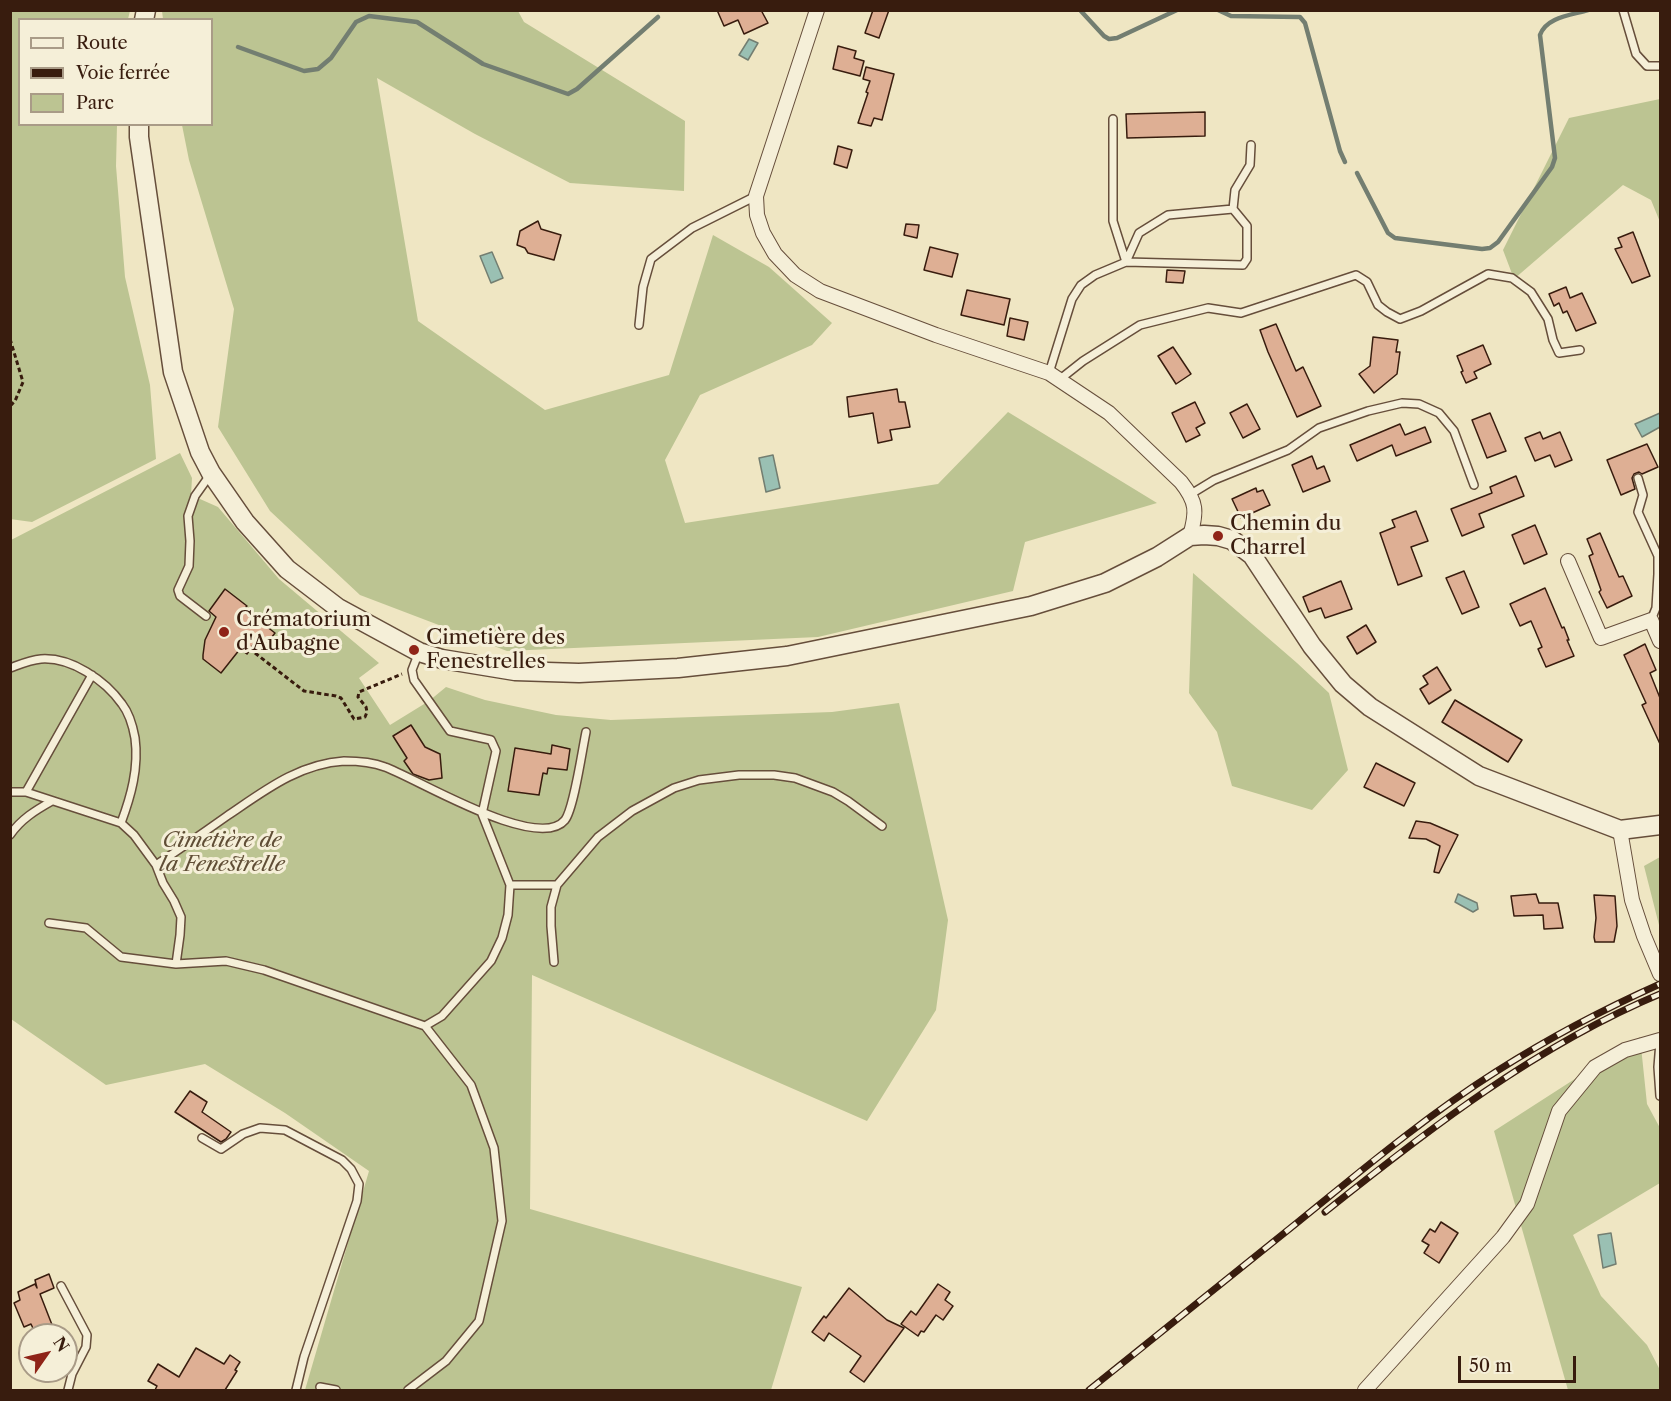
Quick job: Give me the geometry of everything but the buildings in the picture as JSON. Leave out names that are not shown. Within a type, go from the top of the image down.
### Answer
[{"type":"street","points":[[817,10],[756,196],[757,215],[775,254],[795,275],[820,291],[1054,376],[1109,413],[1191,494],[1196,510],[1190,536]]},
{"type":"street","points":[[139,126],[172,372],[200,452],[211,473],[244,522],[287,569],[338,608],[420,652],[442,659],[515,671],[579,673],[678,668],[787,656],[1031,606],[1105,583],[1190,536],[1204,535],[1232,540],[1252,555],[1312,646],[1343,684],[1370,707],[1479,776],[1620,830],[1660,825]]},
{"type":"street","points":[[1568,561],[1601,638],[1652,620],[1660,641]]},
{"type":"street","points":[[1620,830],[1632,900],[1660,974]]},
{"type":"street","points":[[1365,1390],[1503,1237],[1527,1204],[1559,1111],[1595,1067],[1625,1050],[1660,1041]]},
{"type":"lane","points":[[1623,10],[1636,54],[1647,66],[1660,66]]},
{"type":"lane","points":[[1113,119],[1113,221],[1126,261]]},
{"type":"lane","points":[[1054,376],[1072,299],[1081,285],[1095,275],[1126,261],[1243,265],[1246,259],[1247,226],[1233,210],[1235,190],[1250,165],[1251,145]]},
{"type":"lane","points":[[639,325],[643,287],[651,259],[692,228],[756,196]]},
{"type":"lane","points":[[1126,261],[1139,233],[1168,215],[1233,210]]},
{"type":"lane","points":[[1054,376],[1083,361],[1140,325],[1208,308],[1241,313],[1356,275],[1367,282],[1378,305],[1400,319],[1421,311],[1488,274],[1512,278],[1531,292],[1548,319],[1552,340],[1559,353],[1580,350]]},
{"type":"lane","points":[[1191,494],[1214,480],[1288,450],[1319,428],[1368,411],[1402,403],[1419,404],[1439,413],[1454,431],[1474,485]]},
{"type":"lane","points":[[206,616],[180,596],[178,590],[189,566],[188,516],[195,496],[211,473]]},
{"type":"lane","points":[[1638,478],[1643,495],[1638,512],[1658,556],[1656,608],[1652,620]]},
{"type":"lane","points":[[420,652],[412,669],[414,680],[450,731],[491,740],[496,751],[482,814],[510,885],[508,915],[502,938],[491,961],[442,1016],[425,1026]]},
{"type":"lane","points":[[10,668],[28,661],[43,659],[62,661],[92,675],[124,705],[135,737],[137,756],[134,783],[121,823]]},
{"type":"lane","points":[[26,792],[92,675]]},
{"type":"lane","points":[[156,865],[272,786],[310,767],[346,761],[367,762],[385,767],[482,814],[536,829],[549,828],[564,822],[571,806],[586,732]]},
{"type":"lane","points":[[555,962],[551,907],[557,885],[598,837],[632,811],[674,788],[699,780],[757,774],[795,778],[833,792],[882,826]]},
{"type":"lane","points":[[10,792],[26,792],[121,823],[134,835],[156,865],[181,917],[176,964]]},
{"type":"lane","points":[[10,835],[29,815],[52,801]]},
{"type":"lane","points":[[510,885],[557,885]]},
{"type":"lane","points":[[49,922],[86,928],[121,957],[176,964],[226,961],[264,970],[425,1026],[471,1085],[494,1148],[502,1221],[478,1321],[446,1361],[408,1390]]},
{"type":"lane","points":[[1660,1041],[1658,1066],[1660,1096]]},
{"type":"lane","points":[[202,1138],[221,1149],[243,1134],[260,1128],[285,1130],[342,1160],[351,1169],[359,1184],[357,1201],[304,1357],[296,1390]]},
{"type":"lane","points":[[61,1286],[87,1335],[86,1347],[72,1374],[68,1390]]},
{"type":"lane","points":[[320,1387],[336,1390]]},
{"type":"path","points":[[10,339],[23,382],[15,401],[10,406]]},
{"type":"path","points":[[255,653],[304,691],[341,698],[354,720],[365,717],[367,712],[358,696],[359,692],[412,669]]},
{"type":"green space","points":[[10,11],[130,11],[128,18],[18,18],[18,126],[117,126],[116,166],[125,277],[150,385],[156,459],[32,522],[10,519]]},
{"type":"green space","points":[[162,11],[518,11],[524,22],[685,121],[684,191],[570,183],[475,134],[377,78],[418,321],[545,410],[669,375],[713,235],[769,267],[832,323],[812,345],[700,395],[665,460],[685,523],[938,484],[1008,412],[1157,503],[1025,542],[1013,591],[818,637],[507,651],[360,595],[270,511],[218,427],[234,309],[189,160],[182,126],[213,126],[213,18],[163,18]]},
{"type":"green space","points":[[1660,99],[1660,222],[1651,200],[1623,185],[1514,279],[1503,250],[1569,118]]},
{"type":"green space","name":"Cimetière de la Fenestrelle","points":[[180,453],[192,478],[191,495],[218,507],[279,579],[379,663],[359,678],[390,725],[429,701],[446,687],[485,700],[556,715],[611,720],[832,712],[899,703],[948,920],[936,1010],[867,1121],[532,975],[530,1209],[802,1287],[771,1390],[305,1390],[369,1171],[285,1113],[205,1064],[106,1085],[11,1019],[11,540]]},
{"type":"green space","points":[[1193,573],[1329,693],[1348,770],[1312,810],[1232,786],[1217,732],[1189,693]]},
{"type":"green space","points":[[1660,857],[1660,929],[1644,866]]},
{"type":"green space","points":[[1640,1037],[1647,1104],[1660,1128],[1660,1183],[1573,1235],[1601,1296],[1647,1345],[1660,1370],[1660,1390],[1568,1390],[1494,1131]]},
{"type":"water","points":[[749,39],[758,43],[748,60],[739,55]]},
{"type":"water","points":[[492,252],[503,278],[491,283],[480,256]]},
{"type":"water","points":[[1660,413],[1660,427],[1642,437],[1635,424]]},
{"type":"water","points":[[773,455],[780,488],[766,492],[759,458]]},
{"type":"water","points":[[1458,894],[1477,903],[1478,909],[1473,912],[1455,902]]},
{"type":"water","points":[[1611,1233],[1616,1264],[1603,1268],[1598,1235]]},
{"type":"waterway","points":[[1080,10],[1109,39],[1117,38],[1177,10]]},
{"type":"waterway","points":[[1218,10],[1231,16],[1300,17],[1305,23],[1345,162]]},
{"type":"waterway","points":[[1357,173],[1388,233],[1395,238],[1482,249],[1490,248],[1498,242],[1552,167],[1555,158],[1540,35],[1543,29],[1554,20],[1588,10]]},
{"type":"waterway","points":[[238,47],[304,71],[318,69],[331,58],[356,22],[369,16],[417,22],[483,64],[568,94],[577,89],[658,17]]},
{"type":"railway","points":[[1089,1390],[1370,1163],[1445,1106],[1537,1047],[1660,984]]},
{"type":"railway","points":[[1325,1212],[1485,1091],[1570,1038],[1660,994]]},
{"type":"place","name":"Chemin du Charrel","points":[[1218,536]]},
{"type":"place","name":"Crématorium d'Aubagne","points":[[224,632]]},
{"type":"place","name":"Cimetière des Fenestrelles","points":[[414,650]]}]
